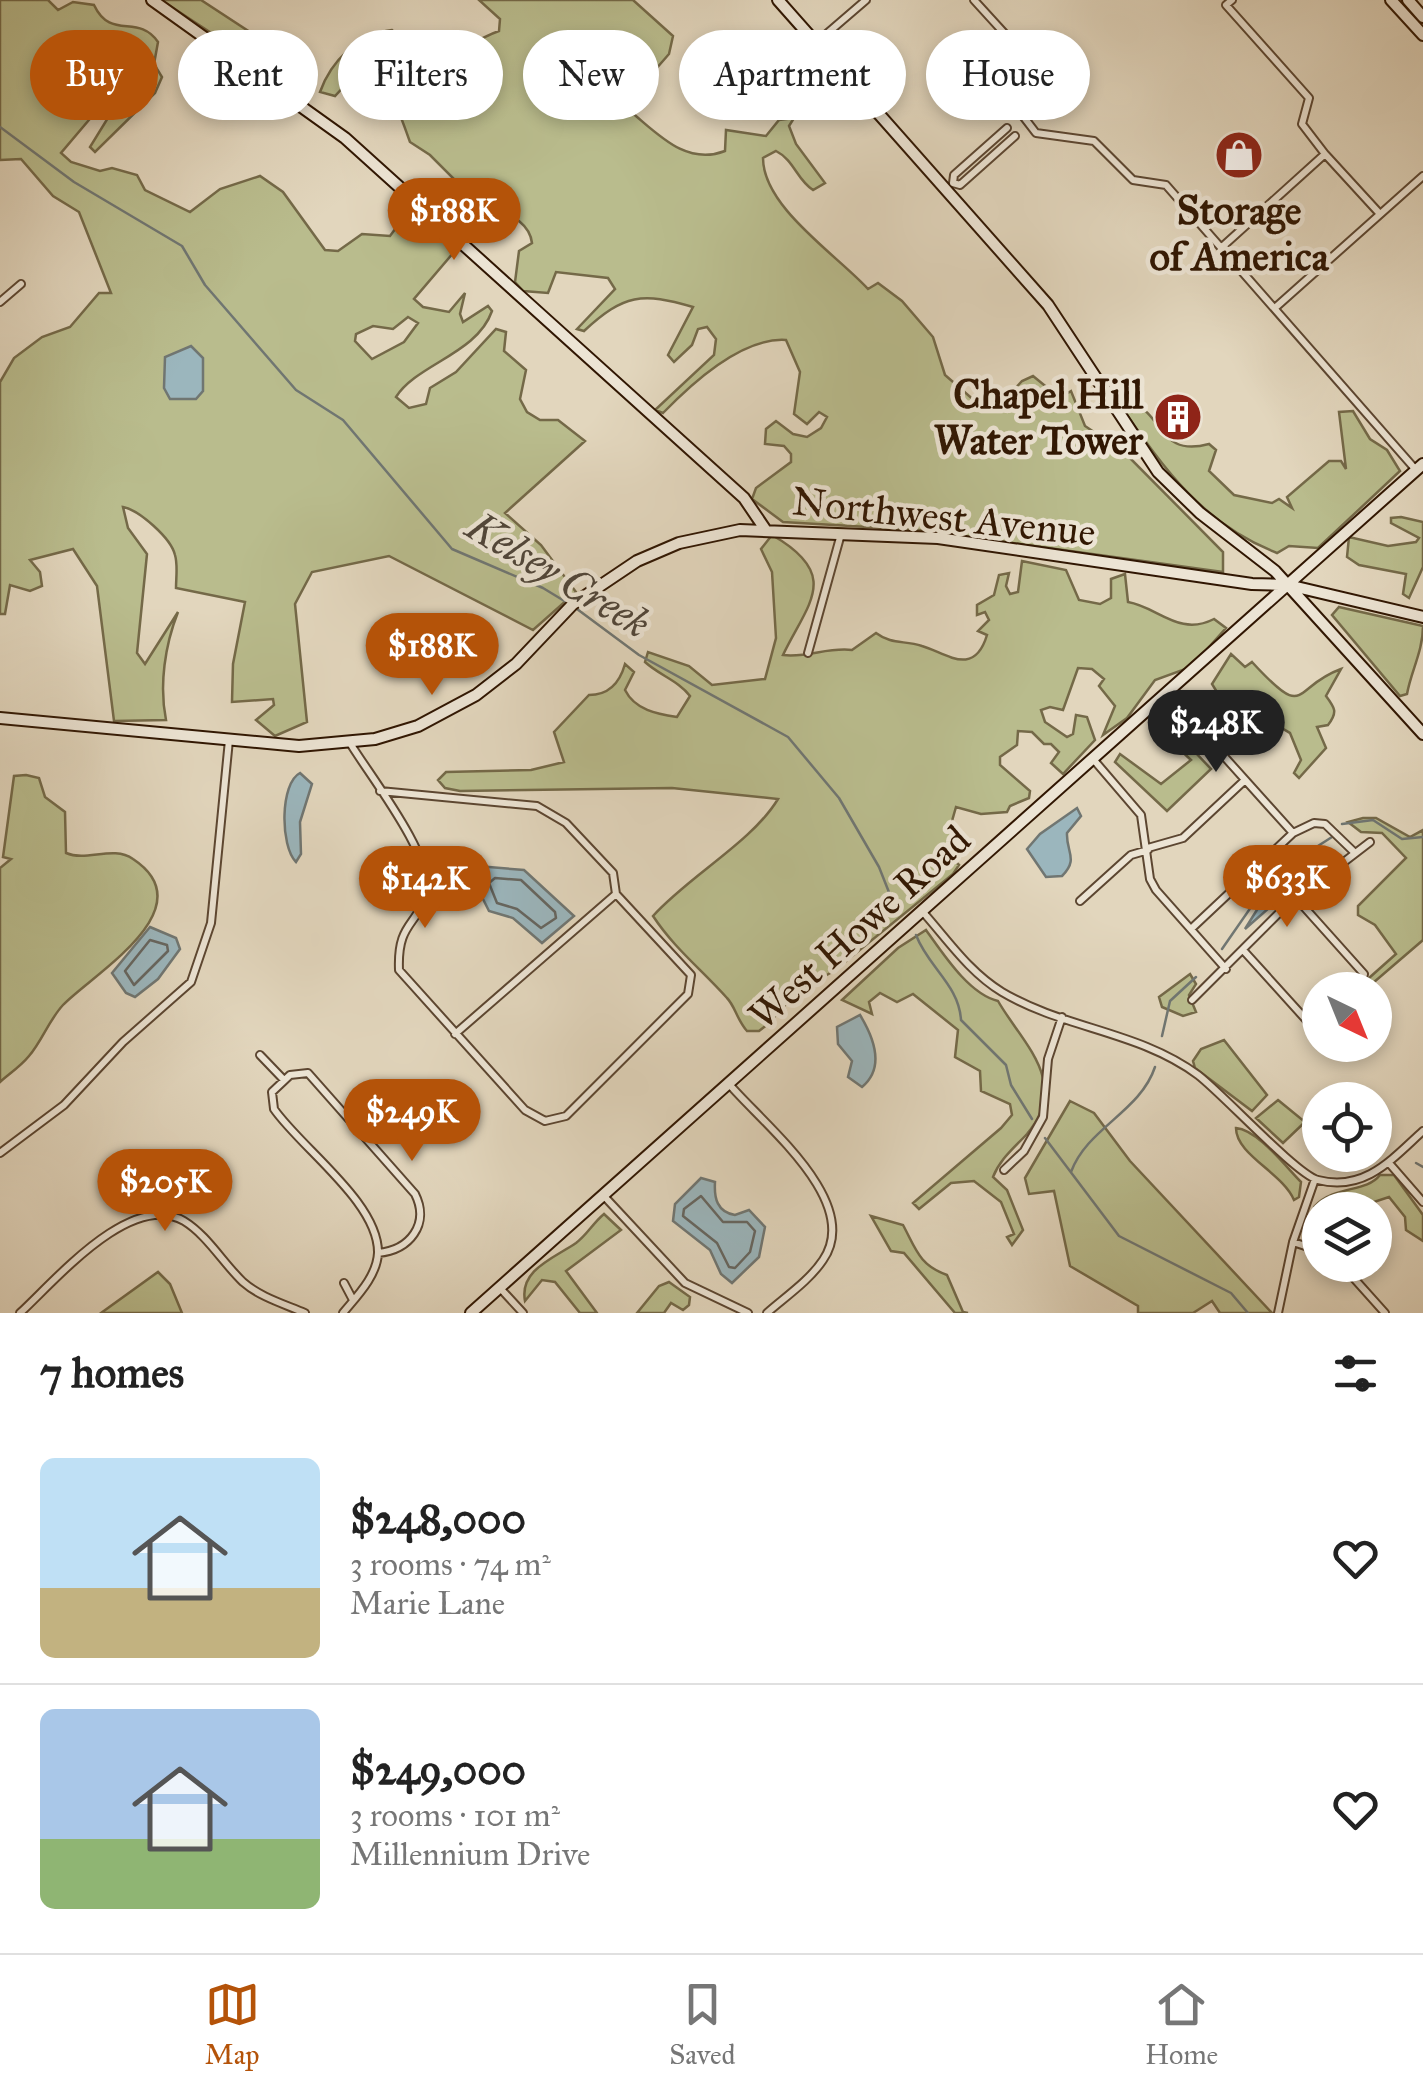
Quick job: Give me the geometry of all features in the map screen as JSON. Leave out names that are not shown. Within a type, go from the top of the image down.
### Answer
[{"type":"street","points":[[152,0],[345,138],[744,498],[762,518],[765,529]]},
{"type":"street","points":[[778,0],[805,30]]},
{"type":"street","points":[[831,30],[866,0]]},
{"type":"street","points":[[974,0],[1015,46],[1013,103],[1032,129],[1044,136],[1094,140],[1134,180],[1166,185],[1276,307],[1314,357],[1420,467]]},
{"type":"street","points":[[1232,0],[1226,5],[1309,98],[1302,124],[1380,214]]},
{"type":"street","points":[[1392,0],[1423,35]]},
{"type":"street","points":[[1408,0],[1423,18]]},
{"type":"street","points":[[888,120],[950,186],[1054,312],[1158,472],[1200,513],[1288,585],[1423,734]]},
{"type":"street","points":[[950,186],[954,175],[1007,128]]},
{"type":"street","points":[[950,186],[960,184],[1015,136]]},
{"type":"street","points":[[1222,247],[1325,154]]},
{"type":"street","points":[[1276,307],[1423,176]]},
{"type":"street","points":[[0,302],[21,284]]},
{"type":"street","name":"West Howe Road","points":[[471,1313],[1420,467]]},
{"type":"street","name":"Northwest Avenue","points":[[0,718],[299,746],[350,743],[418,726],[469,700],[515,665],[570,607],[609,577],[658,551],[714,534],[765,529],[938,538],[1252,584],[1288,585],[1423,618]]},
{"type":"street","points":[[808,654],[841,532]]},
{"type":"street","points":[[1167,693],[1293,833]]},
{"type":"street","points":[[0,1153],[64,1105],[123,1042],[191,982],[212,924],[229,740]]},
{"type":"street","points":[[350,743],[425,865],[426,893],[398,941],[399,970],[534,1117],[551,1122],[578,1106],[692,986],[684,966],[616,894],[613,874],[566,823],[536,806],[380,791]]},
{"type":"street","points":[[1093,760],[1141,816],[1150,879],[1156,890],[1226,970]]},
{"type":"street","points":[[1080,902],[1131,855],[1183,838],[1246,780]]},
{"type":"street","points":[[1190,929],[1293,833],[1314,823],[1337,832],[1354,852]]},
{"type":"street","points":[[1192,1000],[1296,898],[1370,842]]},
{"type":"street","points":[[454,1034],[616,894]]},
{"type":"street","points":[[1296,898],[1362,972]]},
{"type":"street","points":[[922,911],[986,980],[1019,1001],[1132,1040],[1189,1069],[1315,1179],[1353,1180],[1370,1172]]},
{"type":"street","points":[[1243,950],[1302,1014]]},
{"type":"street","points":[[1004,1170],[1024,1151],[1043,1118],[1048,1059],[1062,1018]]},
{"type":"street","points":[[260,1055],[284,1080]]},
{"type":"street","points":[[343,1313],[371,1276],[378,1253],[375,1234],[358,1204],[274,1109],[272,1092],[284,1080],[305,1072],[420,1204],[415,1235],[396,1250],[378,1253]]},
{"type":"street","points":[[728,1084],[821,1188],[833,1220],[832,1240],[822,1262],[767,1313]]},
{"type":"street","points":[[1392,1160],[1423,1131]]},
{"type":"street","points":[[1392,1166],[1423,1202]]},
{"type":"street","points":[[1278,1313],[1293,1242],[1315,1179]]},
{"type":"street","points":[[604,1195],[685,1284],[748,1313]]},
{"type":"street","points":[[20,1313],[110,1232],[144,1215],[183,1221],[244,1282],[305,1313]]},
{"type":"street","points":[[1293,1242],[1302,1245]]},
{"type":"street","points":[[1357,1282],[1385,1313]]},
{"type":"street","points":[[344,1283],[354,1300]]},
{"type":"street","points":[[500,1287],[523,1313]]},
{"type":"green space","points":[[0,0],[48,0],[58,10],[73,2],[94,5],[108,22],[144,30],[30,30],[30,120],[89,120],[61,153],[71,162],[100,171],[112,168],[137,175],[145,190],[190,212],[220,189],[260,176],[283,192],[325,250],[338,251],[362,234],[390,236],[410,209],[454,252],[414,299],[423,307],[449,312],[465,293],[460,314],[463,322],[488,306],[492,311],[474,338],[418,376],[396,397],[409,408],[426,404],[430,388],[456,372],[496,329],[506,332],[504,351],[526,370],[520,399],[527,412],[540,420],[558,420],[585,441],[505,513],[541,545],[576,592],[533,630],[389,556],[312,572],[295,604],[307,722],[275,736],[256,720],[274,705],[273,699],[232,702],[233,664],[245,602],[176,588],[172,548],[145,519],[123,507],[128,528],[147,554],[137,653],[145,664],[178,612],[164,665],[166,720],[114,721],[97,586],[73,549],[30,560],[40,572],[42,586],[30,591],[10,585],[5,614],[0,614],[0,382],[14,358],[42,337],[70,327],[99,293],[111,293],[79,212],[53,196],[21,159],[0,160]],"holes":[[[408,317],[418,323],[404,342],[372,359],[355,341],[356,334],[373,326],[393,329]]]},
{"type":"green space","points":[[161,0],[201,0],[247,30],[207,30]]},
{"type":"green space","points":[[479,0],[633,0],[673,36],[669,54],[659,65],[659,30],[523,30],[523,120],[641,120],[685,151],[711,155],[725,151],[726,130],[766,136],[779,120],[793,120],[789,126],[796,144],[825,183],[813,190],[776,151],[763,158],[775,194],[804,229],[868,289],[878,283],[902,301],[933,337],[945,375],[984,409],[997,408],[1022,381],[1033,376],[1060,398],[1071,391],[1085,426],[1124,452],[1223,552],[1223,572],[919,530],[783,522],[752,499],[756,488],[791,462],[791,454],[784,446],[765,444],[766,429],[776,421],[793,434],[807,437],[821,428],[827,417],[819,412],[807,424],[794,414],[800,372],[786,340],[769,341],[735,354],[703,376],[663,413],[655,410],[714,355],[716,339],[707,327],[698,329],[692,345],[674,362],[668,355],[693,307],[660,299],[634,300],[611,310],[584,331],[577,329],[615,289],[608,278],[556,272],[548,293],[523,291],[515,282],[519,251],[532,243],[524,226],[496,210],[465,235],[430,205],[429,192],[458,200],[468,193],[430,155],[410,142],[402,120],[503,120],[500,19]]},
{"type":"green space","points":[[338,61],[335,96],[320,92]]},
{"type":"green space","points":[[107,120],[128,120],[95,152],[90,147]]},
{"type":"green space","points":[[1133,402],[1172,441],[1193,447],[1209,444],[1216,450],[1209,471],[1234,495],[1272,503],[1279,499],[1292,508],[1287,497],[1329,461],[1341,461],[1346,469],[1339,412],[1353,411],[1370,439],[1387,450],[1400,471],[1318,548],[1289,546],[1277,553],[1228,527],[1188,493],[1122,408]]},
{"type":"green space","points":[[1391,518],[1423,522],[1423,567],[1409,598],[1403,594],[1406,574],[1359,565],[1347,557],[1349,537],[1388,546],[1416,542],[1419,538],[1391,523]]},
{"type":"green space","points":[[772,535],[807,563],[813,577],[809,605],[783,655],[852,650],[876,633],[950,657],[975,656],[987,635],[978,631],[989,620],[985,612],[977,615],[977,605],[994,595],[999,575],[1009,573],[1006,586],[1010,594],[1018,592],[1022,561],[1066,570],[1079,600],[1100,604],[1111,598],[1111,579],[1125,574],[1128,602],[1179,623],[1201,624],[1214,619],[1226,628],[1191,667],[1155,680],[1127,718],[1103,735],[1115,706],[1099,686],[1104,679],[1092,669],[1078,668],[1063,710],[1041,710],[1045,722],[1067,737],[1073,734],[1076,715],[1087,717],[1095,740],[1063,774],[1051,763],[1059,752],[1051,744],[1044,744],[1032,732],[1018,731],[1017,745],[1000,757],[1000,765],[1030,791],[1029,798],[1010,806],[1007,812],[981,814],[956,807],[950,828],[959,841],[952,858],[959,865],[953,874],[834,971],[799,990],[759,1031],[747,1031],[730,1001],[653,916],[753,830],[778,799],[672,788],[460,791],[445,788],[438,780],[446,772],[531,770],[564,762],[554,732],[589,695],[603,693],[613,686],[625,664],[634,672],[625,690],[629,697],[641,707],[677,717],[690,696],[645,662],[648,652],[689,666],[712,685],[765,679],[776,638],[772,572],[761,549]]},
{"type":"green space","points":[[1339,607],[1423,626],[1407,694],[1400,696],[1332,615]]},
{"type":"green space","points":[[1231,654],[1245,667],[1252,662],[1292,696],[1341,669],[1326,696],[1333,707],[1333,717],[1328,725],[1317,727],[1326,748],[1299,778],[1294,773],[1301,760],[1290,733],[1250,694],[1238,702],[1220,697],[1212,684]]},
{"type":"green space","points":[[1161,716],[1211,769],[1167,811],[1115,762],[1120,754],[1161,784],[1191,760],[1156,727]]},
{"type":"green space","points":[[14,776],[39,778],[45,797],[65,812],[66,853],[125,855],[152,878],[158,898],[151,919],[137,939],[63,1005],[29,1056],[0,1082],[0,868],[11,859],[3,857]]},
{"type":"green space","points":[[1376,818],[1410,837],[1423,830],[1423,940],[1386,972],[1376,972],[1396,954],[1375,925],[1358,915],[1358,906],[1406,858],[1382,833],[1361,832],[1348,822]]},
{"type":"green space","points":[[926,930],[967,982],[998,1001],[1029,1048],[1043,1080],[1039,1115],[993,1177],[1007,1190],[1023,1230],[1012,1245],[1007,1237],[1014,1234],[1001,1202],[974,1181],[951,1183],[919,1209],[913,1203],[1001,1128],[1012,1115],[1010,1104],[981,1091],[980,1071],[955,1057],[958,1030],[913,994],[897,1002],[880,993],[869,1002],[872,1014],[842,1000],[898,948]]},
{"type":"green space","points":[[1190,974],[1196,984],[1189,995],[1196,1012],[1183,1016],[1162,1007],[1159,997]]},
{"type":"green space","points":[[1224,1040],[1267,1095],[1252,1111],[1195,1068],[1193,1061],[1201,1049]]},
{"type":"green space","points":[[1278,1100],[1302,1120],[1302,1125],[1283,1143],[1256,1118]]},
{"type":"green space","points":[[1070,1101],[1094,1113],[1130,1161],[1272,1313],[1220,1313],[1212,1301],[1193,1313],[1138,1313],[1138,1306],[1070,1266],[1054,1191],[1029,1194],[1025,1178]]},
{"type":"green space","points":[[1236,1128],[1262,1142],[1301,1182],[1299,1197],[1294,1200],[1280,1181],[1251,1156]]},
{"type":"green space","points":[[1380,1175],[1394,1175],[1423,1215],[1423,1241],[1406,1230],[1405,1217],[1392,1201],[1392,1192],[1342,1192],[1374,1181]]},
{"type":"green space","points":[[604,1214],[621,1230],[566,1271],[597,1313],[580,1313],[555,1282],[542,1280],[525,1301],[527,1281],[533,1273],[580,1240]]},
{"type":"green space","points":[[871,1216],[903,1225],[924,1261],[947,1275],[963,1312],[968,1313],[955,1313],[904,1253],[891,1251]]},
{"type":"green space","points":[[158,1272],[170,1284],[182,1313],[101,1313]]},
{"type":"green space","points":[[669,1282],[690,1297],[689,1305],[683,1310],[671,1303],[664,1313],[637,1313],[659,1286]]},
{"type":"water","points":[[191,346],[203,358],[203,391],[196,399],[170,399],[164,388],[165,357]]},
{"type":"water","points":[[300,773],[312,784],[300,822],[301,854],[296,862],[287,843],[284,815],[289,789]]},
{"type":"water","points":[[1077,808],[1081,816],[1067,833],[1070,865],[1062,876],[1046,877],[1027,849],[1040,834]]},
{"type":"water","points":[[1324,856],[1323,861],[1245,929],[1277,878]]},
{"type":"water","points":[[453,864],[524,870],[574,916],[542,943],[513,918],[489,911],[470,873]]},
{"type":"water","points":[[150,927],[176,938],[180,949],[158,979],[135,997],[126,993],[112,973]]},
{"type":"water","points":[[860,1015],[875,1052],[873,1071],[862,1087],[848,1077],[852,1061],[838,1044],[837,1027]]},
{"type":"water","points":[[701,1178],[715,1182],[716,1199],[724,1211],[735,1215],[749,1210],[765,1227],[759,1257],[732,1283],[721,1274],[710,1250],[673,1221],[675,1204]]},
{"type":"waterway","name":"Kelsey Creek","points":[[0,127],[74,182],[182,246],[205,285],[296,390],[343,420],[452,549],[566,602]]},
{"type":"waterway","name":"Kelsey Creek","points":[[577,609],[639,655],[788,737],[839,798],[879,867],[898,915]]},
{"type":"waterway","points":[[1342,824],[1373,820],[1402,839],[1423,837]]},
{"type":"waterway","points":[[1222,949],[1274,874],[1332,837]]},
{"type":"waterway","name":"Kelsey Creek","points":[[916,935],[955,996],[961,1020],[1006,1065],[1011,1085],[1032,1119]]},
{"type":"waterway","points":[[1162,1036],[1170,1001],[1196,977]]},
{"type":"waterway","points":[[1071,1172],[1089,1143],[1138,1096],[1155,1067]]},
{"type":"waterway","name":"Kelsey Creek","points":[[1045,1138],[1119,1236],[1231,1293],[1248,1313]]},
{"type":"waterway","points":[[1416,1163],[1423,1167]]},
{"type":"place","name":"Storage of America","points":[[1239,155]]},
{"type":"place","name":"Chapel Hill Water Tower","points":[[1178,417]]}]
